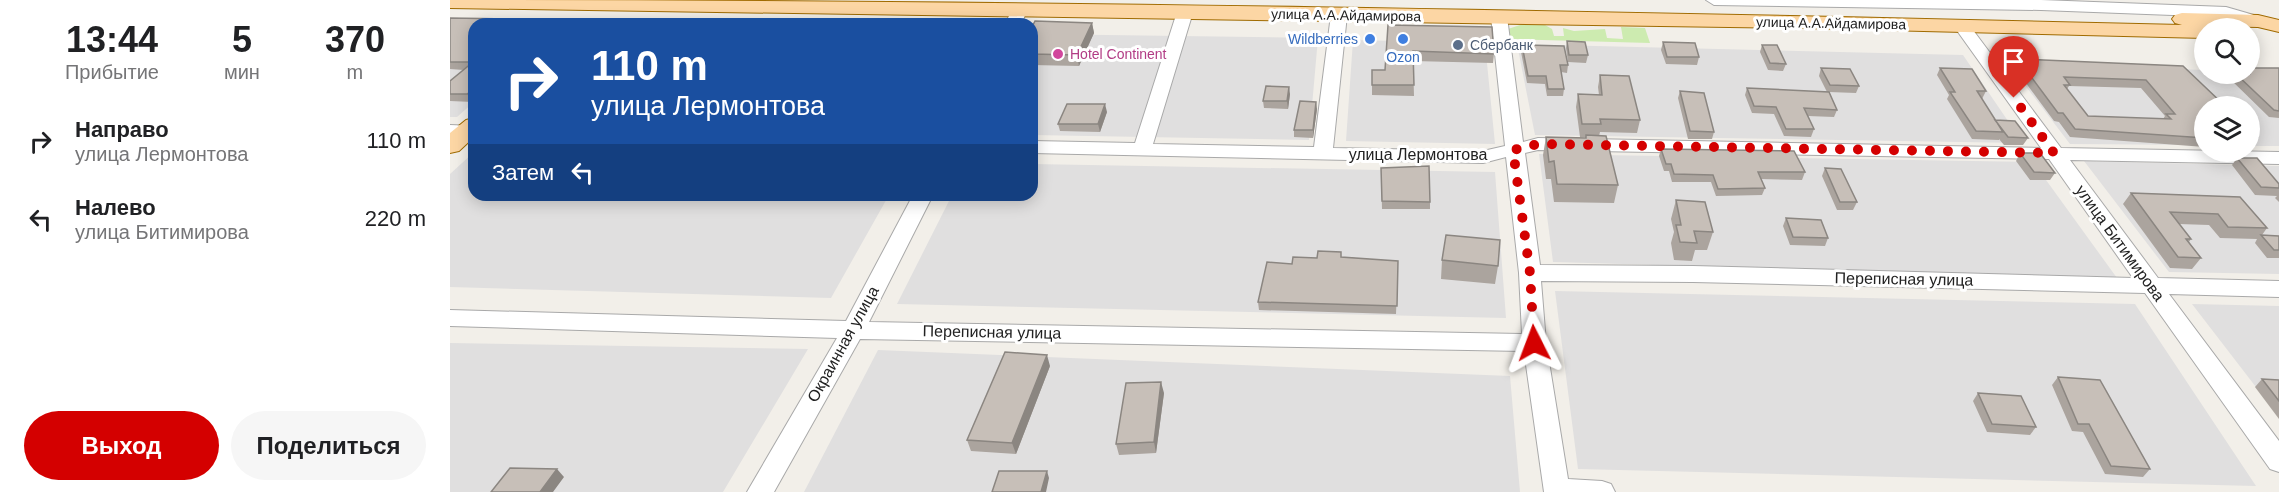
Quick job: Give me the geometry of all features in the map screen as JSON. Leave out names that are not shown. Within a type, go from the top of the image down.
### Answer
[{"type":"main road","name":"улица А.А.Айдамирова","points":[[1137,0],[2079,15],[2267,30]]},
{"type":"main road","name":"улица А.А.Айдамирова","points":[[450,2],[614,2],[1017,17],[1185,12],[1961,25],[2194,32]]},
{"type":"main road","points":[[595,18],[614,2]]},
{"type":"street","points":[[1714,0],[1974,2],[2226,12],[2267,30]]},
{"type":"street","points":[[1142,150],[1185,12]]},
{"type":"street","points":[[1323,153],[1339,15]]},
{"type":"street","points":[[1499,17],[1513,150],[1530,273],[1534,343],[1557,491],[1602,492]]},
{"type":"street","name":"улица Битимирова","points":[[1961,25],[2279,461]]},
{"type":"street","name":"улица Лермонтова","points":[[1038,147],[1483,157],[1538,144],[2279,158]]},
{"type":"street","name":"Окраинная улица","points":[[760,492],[853,330],[920,201]]},
{"type":"street","name":"Переписная улица","points":[[1530,273],[2279,289]]},
{"type":"street","name":"Переписная улица","points":[[450,318],[853,330],[1534,343]]},
{"type":"shaded area","points":[[450,25],[468,25],[468,107],[457,117],[450,117]]},
{"type":"shaded area","points":[[1038,34],[1318,38],[1309,140],[1038,135]]},
{"type":"shaded area","points":[[1353,40],[1485,43],[1495,144],[1346,141]]},
{"type":"shaded area","points":[[1517,44],[1963,55],[2023,143],[1535,135]]},
{"type":"shaded area","points":[[2008,63],[2194,70],[2194,84],[2260,84],[2260,73],[2279,73],[2279,146],[2260,146],[2260,96],[2194,96],[2194,145],[2070,144]]},
{"type":"shaded area","points":[[1539,154],[2033,162],[2117,278],[1553,262]]},
{"type":"shaded area","points":[[468,158],[468,201],[886,201],[831,298],[450,287],[450,174]]},
{"type":"shaded area","points":[[2084,161],[2279,166],[2279,274],[2169,272]]},
{"type":"shaded area","points":[[1038,164],[1495,172],[1506,318],[897,304],[949,201],[1038,201]]},
{"type":"shaded area","points":[[1555,291],[2135,304],[2256,486],[1578,469]]},
{"type":"shaded area","points":[[2192,304],[2279,306],[2279,417]]},
{"type":"shaded area","points":[[450,343],[808,349],[723,492],[450,492]]},
{"type":"shaded area","points":[[878,350],[1510,376],[1520,492],[804,492]]},
{"type":"green space","points":[[1523,24],[1545,25],[1552,29],[1554,36],[1564,36],[1563,28],[1574,31],[1605,29],[1607,38],[1623,39],[1621,27],[1645,28],[1650,43],[1509,39],[1508,29]]},
{"type":"building","points":[[450,18],[468,18],[468,62],[450,62]]},
{"type":"building","points":[[1038,21],[1092,23],[1077,55],[1038,54]]},
{"type":"building","points":[[1388,25],[1492,27],[1494,54],[1413,51],[1414,85],[1372,85],[1372,70],[1385,70]]},
{"type":"building","points":[[1567,41],[1585,42],[1588,55],[1569,55]]},
{"type":"building","points":[[1663,42],[1695,43],[1699,57],[1667,57]]},
{"type":"building","points":[[1522,45],[1564,46],[1568,65],[1560,65],[1564,89],[1548,89],[1546,76],[1528,76]]},
{"type":"building","points":[[1762,45],[1777,45],[1786,64],[1770,63]]},
{"type":"building","points":[[2018,59],[2183,66],[2194,76],[2194,84],[2202,84],[2214,96],[2194,96],[2194,137],[2075,129],[2063,113],[2058,113]],"holes":[[[2064,77],[2146,80],[2175,114],[2166,114],[2171,119],[2088,116],[2064,85],[2070,85]]]},
{"type":"building","points":[[468,66],[468,93],[450,94],[450,81]]},
{"type":"building","points":[[1821,68],[1850,69],[1859,86],[1830,85]]},
{"type":"building","points":[[1940,68],[1972,69],[1986,91],[1977,91],[2003,132],[1976,131],[1950,92],[1955,92]]},
{"type":"building","points":[[2260,68],[2279,68],[2279,111],[2274,110],[2247,84],[2260,84]]},
{"type":"building","points":[[1600,75],[1629,76],[1640,120],[1600,119],[1601,124],[1582,124],[1578,94],[1602,95]]},
{"type":"building","points":[[1266,86],[1289,87],[1287,101],[1263,101]]},
{"type":"building","points":[[1747,88],[1829,92],[1837,110],[1804,108],[1814,129],[1786,129],[1776,107],[1754,106]]},
{"type":"building","points":[[1680,91],[1704,93],[1714,132],[1690,131]]},
{"type":"building","points":[[1300,101],[1316,102],[1313,130],[1294,130]]},
{"type":"building","points":[[1067,104],[1105,104],[1098,124],[1058,124]]},
{"type":"building","points":[[1995,120],[2015,121],[2028,138],[2008,137]]},
{"type":"building","points":[[1586,135],[1606,136],[1618,185],[1557,184],[1554,161],[1549,162],[1546,137],[1586,138]]},
{"type":"building","points":[[1661,149],[1794,151],[1805,172],[1758,172],[1765,188],[1718,189],[1713,175],[1674,174],[1671,164],[1666,164]]},
{"type":"building","points":[[2020,153],[2040,153],[2055,173],[2034,172]]},
{"type":"building","points":[[2240,162],[2260,162],[2279,184],[2279,188],[2261,187]]},
{"type":"building","points":[[1429,166],[1430,202],[1382,201],[1381,168]]},
{"type":"building","points":[[1825,168],[1841,169],[1857,202],[1840,202]]},
{"type":"building","points":[[2131,193],[2240,197],[2267,228],[2228,227],[2218,214],[2170,212],[2191,239],[2186,239],[2201,258],[2178,257]]},
{"type":"building","points":[[1676,200],[1705,202],[1713,232],[1694,231],[1697,243],[1680,242],[1676,225],[1681,225]]},
{"type":"building","points":[[1786,218],[1821,220],[1828,238],[1793,237]]},
{"type":"building","points":[[1446,235],[1500,240],[1498,266],[1442,260]]},
{"type":"building","points":[[2261,235],[2279,236],[2279,250],[2274,250]]},
{"type":"building","points":[[1318,251],[1341,252],[1341,257],[1398,261],[1397,306],[1258,302],[1267,262],[1292,264],[1293,257],[1317,258]]},
{"type":"building","points":[[1005,352],[1047,355],[1012,443],[967,440]]},
{"type":"building","points":[[2058,377],[2100,380],[2150,469],[2111,466],[2089,424],[2078,424]]},
{"type":"building","points":[[2262,379],[2279,380],[2279,401]]},
{"type":"building","points":[[1161,382],[1154,442],[1116,444],[1126,383]]},
{"type":"building","points":[[1978,393],[2021,396],[2036,427],[1992,424]]},
{"type":"building","points":[[510,468],[557,469],[540,492],[491,492]]},
{"type":"building","points":[[999,471],[1047,471],[1041,492],[992,492]]},
{"type":"place","name":"Wildberries","points":[[1370,39]]},
{"type":"place","name":"Ozon","points":[[1403,39]]},
{"type":"place","name":"Сбербанк","points":[[1458,45]]},
{"type":"place","name":"Hotel Continent","points":[[1058,54]]},
{"type":"route","points":[[1534,343],[1530,273],[1513,150],[1538,144],[2054,153],[2014,98]]}]
